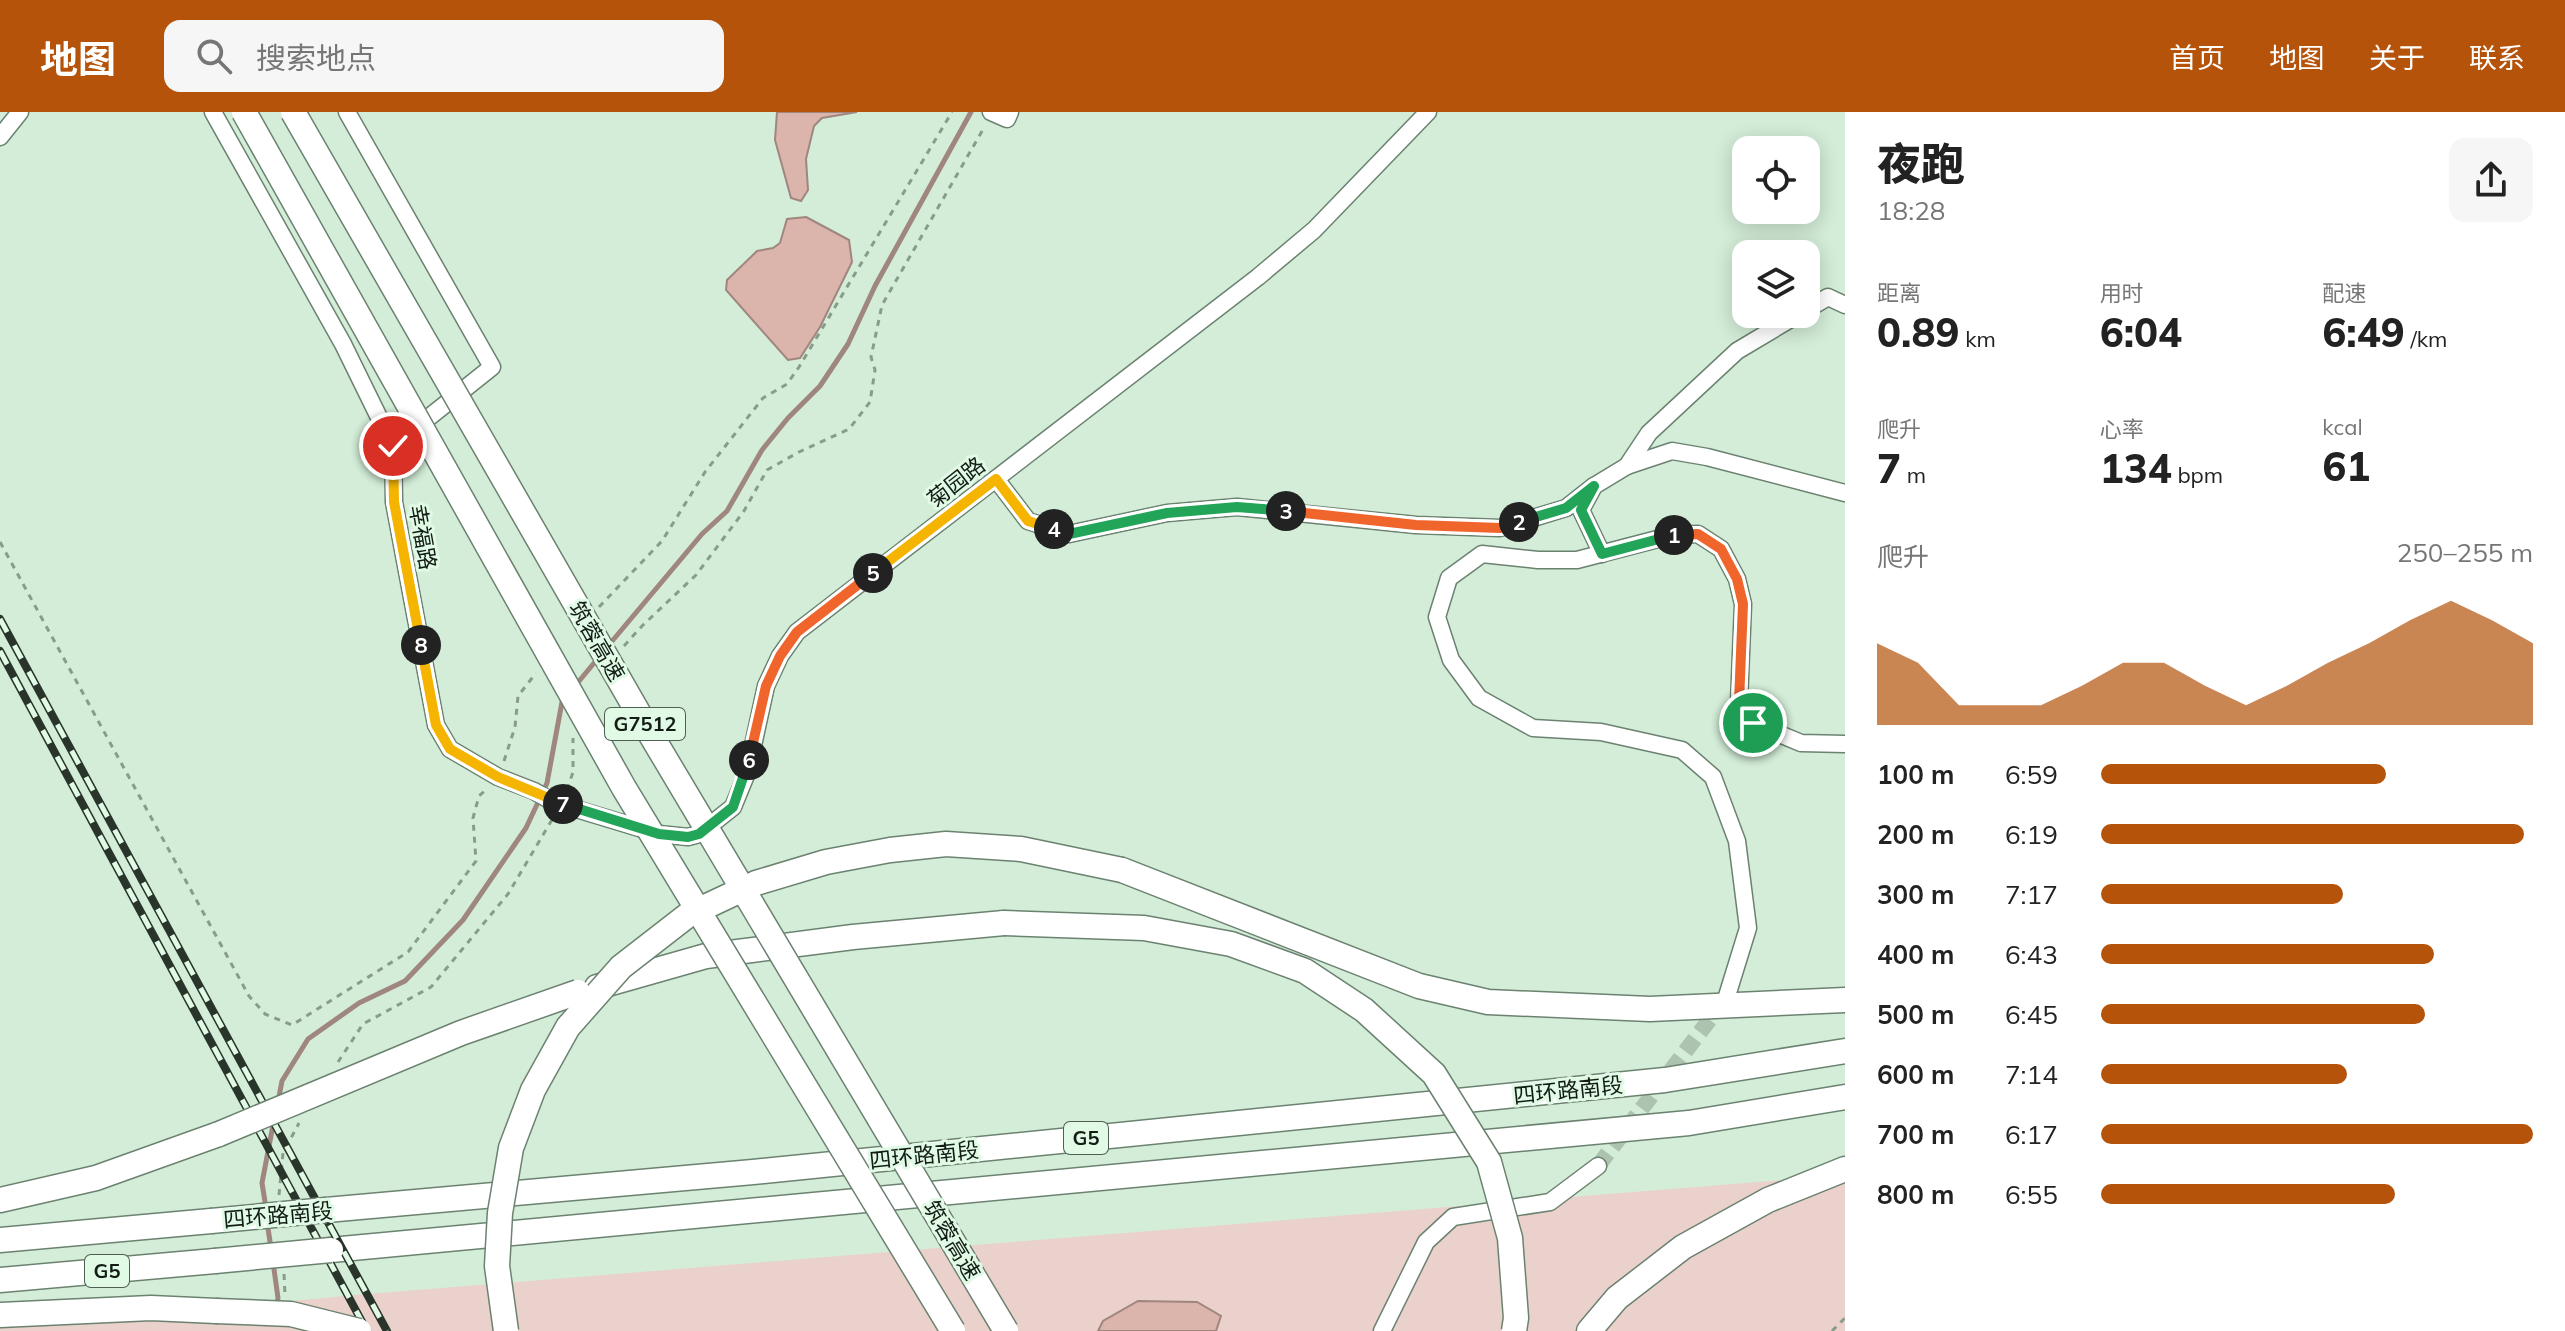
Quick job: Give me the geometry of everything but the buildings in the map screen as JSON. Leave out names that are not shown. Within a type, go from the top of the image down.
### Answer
[{"type":"highway","name":"G7512","points":[[244,112],[624,788],[953,1331]]},
{"type":"highway","name":"筑蓉高速","points":[[293,112],[651,735],[1006,1331]]},
{"type":"highway","points":[[506,1331],[497,1266],[500,1213],[511,1148],[533,1090],[568,1027],[621,967],[688,915],[756,883],[826,862],[946,844],[1021,849],[1122,870],[1419,986],[1488,1002],[1650,1009],[1845,1000]]},
{"type":"highway","points":[[0,1200],[96,1178],[219,1134],[461,1033],[578,992],[706,956],[853,937],[1004,923],[1144,928],[1231,944],[1305,971],[1364,1010],[1434,1074],[1489,1162],[1510,1238],[1516,1318],[1514,1331]]},
{"type":"highway","name":"四环路南段","points":[[0,1240],[785,1169],[1665,1080],[1845,1051]]},
{"type":"highway","name":"四环路南段","points":[[0,1280],[1673,1125],[1845,1097]]},
{"type":"highway","points":[[1589,1331],[1617,1298],[1683,1247],[1768,1200],[1845,1169]]},
{"type":"highway","points":[[0,1315],[151,1308],[291,1314],[359,1331]]},
{"type":"street","points":[[0,137],[20,112]]},
{"type":"street","name":"幸福路","points":[[213,112],[343,344],[393,446],[394,502],[436,725],[450,749],[498,777],[557,803]]},
{"type":"street","points":[[347,112],[492,367],[393,446]]},
{"type":"street","points":[[992,112],[1007,119],[1010,112]]},
{"type":"street","name":"菊园路","points":[[557,803],[659,834],[688,837],[713,825],[733,807],[747,773],[766,686],[780,656],[797,632],[1258,277],[1314,230],[1428,112]]},
{"type":"street","points":[[1820,302],[1828,297],[1845,305]]},
{"type":"street","points":[[1627,466],[1649,433],[1737,351],[1776,328]]},
{"type":"street","points":[[996,479],[1028,521],[1069,534],[1167,513],[1237,507],[1416,525],[1500,528],[1566,508],[1627,466],[1672,451],[1707,457],[1845,493]]},
{"type":"street","points":[[1594,486],[1581,510],[1602,554]]},
{"type":"street","points":[[1727,996],[1748,928],[1737,841],[1713,777],[1682,750],[1601,732],[1533,728],[1479,698],[1451,660],[1437,617],[1449,578],[1482,554],[1538,560],[1577,560],[1673,535],[1698,534],[1721,549],[1737,579],[1743,604],[1739,702],[1753,723],[1801,743],[1845,744]]},
{"type":"street","points":[[1382,1331],[1426,1242],[1453,1217],[1550,1202],[1598,1166]]},
{"type":"path","points":[[596,611],[662,541],[705,472],[763,398],[787,384],[952,112]]},
{"type":"path","points":[[622,648],[696,575],[744,511],[767,470],[849,429],[870,402],[875,370],[871,357],[882,305],[992,112]]},
{"type":"path","points":[[0,542],[249,996],[265,1014],[292,1025],[408,952],[476,861],[473,818],[479,796],[498,777],[515,727],[518,696],[544,664]]},
{"type":"path","points":[[557,803],[573,772],[573,728]]},
{"type":"path","points":[[1832,1331],[1845,1318]]},
{"type":"shaded area","points":[[777,112],[857,112],[822,118],[814,126],[806,159],[808,190],[801,201],[791,198],[775,140]]},
{"type":"shaded area","points":[[806,217],[849,240],[852,262],[820,327],[800,358],[788,360],[726,290],[727,280],[757,251],[773,248],[780,243],[787,219]]},
{"type":"shaded area","points":[[1845,1175],[1845,1331],[0,1331],[0,1328],[355,1295]]},
{"type":"shaded area","points":[[1138,1301],[1197,1302],[1221,1316],[1216,1331],[1098,1331],[1103,1321]]},
{"type":"waterway","points":[[608,646],[702,534],[727,511],[762,450],[820,386],[848,344],[875,286],[971,112]]},
{"type":"waterway","points":[[575,686],[599,657]]},
{"type":"waterway","points":[[278,1102],[282,1081],[308,1039],[359,1003],[405,981],[463,920],[526,828],[547,783],[562,702],[566,697]]},
{"type":"waterway","points":[[266,1208],[262,1183],[274,1120]]},
{"type":"waterway","points":[[267,1222],[271,1248]]},
{"type":"waterway","points":[[273,1262],[278,1298],[276,1307]]},
{"type":"tunnel","points":[[1598,1166],[1723,1002]]},
{"type":"railway","points":[[0,619],[387,1331]]},
{"type":"railway","points":[[0,651],[367,1331]]},
{"type":"route","points":[[393,446],[394,502],[413,603],[436,725],[450,749],[498,777],[553,802],[659,834],[688,837],[699,834],[733,807],[747,773],[766,686],[780,656],[797,632],[996,479],[1028,521],[1069,534],[1167,513],[1237,507],[1416,525],[1500,528],[1566,508],[1594,486],[1581,510],[1602,554],[1673,535],[1698,534],[1721,549],[1737,579],[1743,604],[1739,702],[1753,723]]}]
